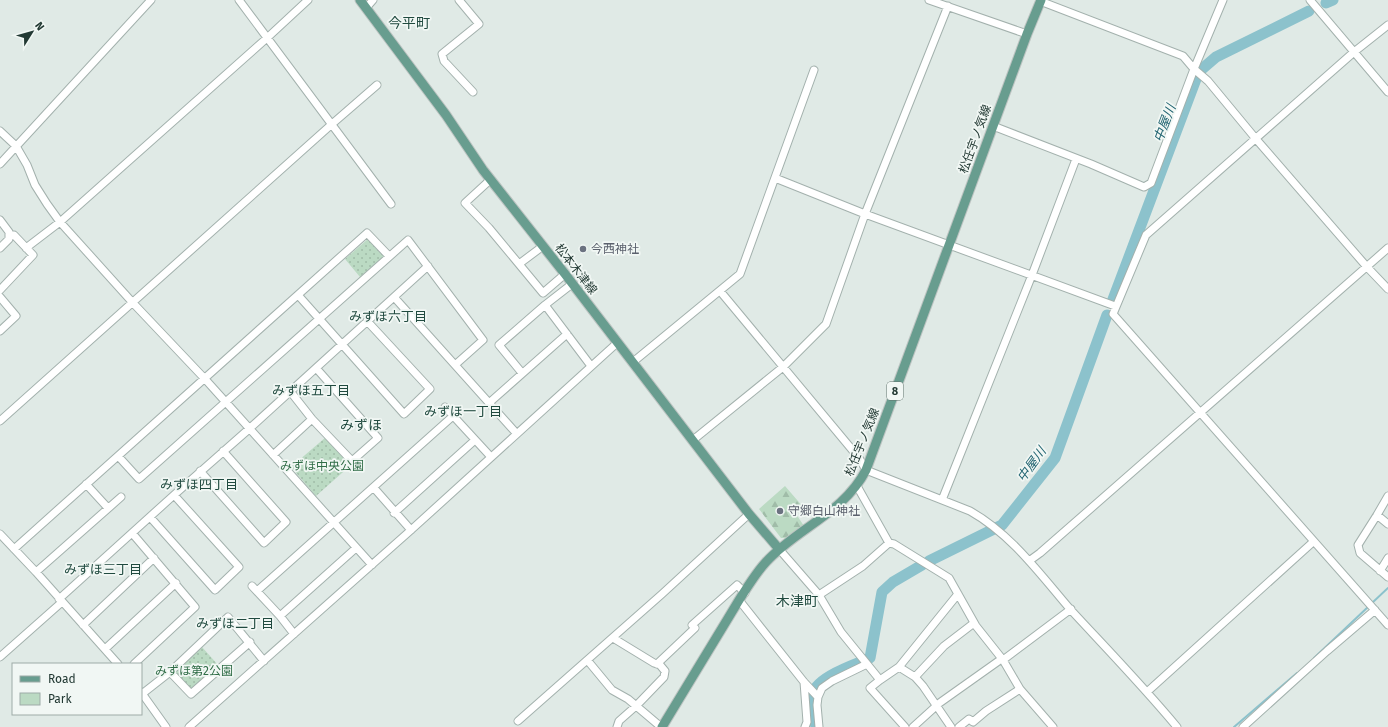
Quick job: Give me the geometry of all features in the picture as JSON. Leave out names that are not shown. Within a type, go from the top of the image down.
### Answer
[{"type":"main road","name":"松本木津線","points":[[360,0],[446,115],[464,144],[490,180],[565,274],[749,514],[779,549]]},
{"type":"main road","name":"松任宇ノ気線","points":[[662,727],[742,596],[765,563],[779,549],[837,505],[857,486],[866,470],[1026,34],[1040,1]]},
{"type":"street","points":[[0,164],[150,0]]},
{"type":"street","points":[[239,0],[391,204]]},
{"type":"street","points":[[26,248],[60,222],[308,0]]},
{"type":"street","points":[[366,8],[373,0]]},
{"type":"street","points":[[459,0],[479,24],[442,54],[444,61],[473,92]]},
{"type":"street","points":[[929,0],[1026,34]]},
{"type":"street","points":[[993,126],[1091,164],[1144,187],[1151,183],[1198,72],[1223,0]]},
{"type":"street","points":[[1310,0],[1388,92]]},
{"type":"street","points":[[1040,1],[1183,56],[1208,80],[1256,139],[1367,267],[1388,289]]},
{"type":"street","points":[[693,440],[783,367],[826,324],[865,214],[948,6]]},
{"type":"street","points":[[1388,25],[1354,52],[1146,235],[1118,305],[1115,306],[1113,314],[1313,542],[1388,625]]},
{"type":"street","points":[[633,362],[740,274],[814,70]]},
{"type":"street","points":[[0,421],[377,85]]},
{"type":"street","points":[[0,131],[16,146],[27,165],[35,185],[60,222],[133,303],[205,379],[372,565]]},
{"type":"street","points":[[942,500],[1032,275],[1076,159]]},
{"type":"street","points":[[775,178],[865,214],[1115,306]]},
{"type":"street","points":[[490,180],[465,203],[489,228],[543,293],[565,274]]},
{"type":"street","points":[[0,220],[9,232],[9,239],[0,248]]},
{"type":"street","points":[[14,549],[367,233],[388,256]]},
{"type":"street","points":[[0,290],[33,255],[14,235],[9,235]]},
{"type":"street","points":[[133,485],[388,256],[408,240],[483,340],[455,365]]},
{"type":"street","points":[[519,264],[542,246]]},
{"type":"street","points":[[1029,561],[1388,248]]},
{"type":"street","points":[[0,657],[132,533],[428,266]]},
{"type":"street","points":[[522,373],[499,345],[572,284]]},
{"type":"street","points":[[720,291],[859,458],[866,470],[970,511],[986,520],[996,528],[1029,561],[1177,727]]},
{"type":"street","points":[[298,295],[404,414],[430,389],[367,322]]},
{"type":"street","points":[[0,297],[16,316],[0,331]]},
{"type":"street","points":[[394,297],[517,434]]},
{"type":"street","points":[[545,305],[591,366]]},
{"type":"street","points":[[489,403],[567,334]]},
{"type":"street","points":[[189,727],[372,565],[617,343]]},
{"type":"street","points":[[290,391],[312,419],[352,461],[378,438],[316,368]]},
{"type":"street","points":[[445,407],[491,457]]},
{"type":"street","points":[[294,634],[280,616],[255,589],[374,488],[453,416]]},
{"type":"street","points":[[273,455],[312,419]]},
{"type":"street","points":[[394,513],[475,440]]},
{"type":"street","points":[[200,471],[264,543],[286,522],[223,451]]},
{"type":"street","points":[[118,456],[139,480]]},
{"type":"street","points":[[86,484],[108,508]]},
{"type":"street","points":[[857,486],[889,543],[894,544],[949,578],[974,623],[1003,660],[1020,689],[1053,727]]},
{"type":"street","points":[[374,488],[394,513],[411,530]]},
{"type":"street","points":[[150,517],[215,590],[239,568],[174,495]]},
{"type":"street","points":[[1388,496],[1358,545],[1360,553],[1388,577]]},
{"type":"street","points":[[36,572],[121,497]]},
{"type":"street","points":[[518,721],[588,661],[749,514]]},
{"type":"street","points":[[1377,515],[1388,524]]},
{"type":"street","points":[[132,533],[196,607],[135,663]]},
{"type":"street","points":[[0,534],[117,663]]},
{"type":"street","points":[[1147,692],[1313,542]]},
{"type":"street","points":[[819,595],[863,566],[889,543]]},
{"type":"street","points":[[280,616],[356,548]]},
{"type":"street","points":[[779,549],[819,595],[841,632],[880,680]]},
{"type":"street","points":[[83,625],[154,558]]},
{"type":"street","points":[[1380,570],[1388,558]]},
{"type":"street","points":[[105,649],[176,584]]},
{"type":"street","points":[[657,664],[737,585],[742,596],[804,682],[815,693],[819,727]]},
{"type":"street","points":[[905,727],[870,688],[899,667],[958,594]]},
{"type":"street","points":[[1243,727],[1327,651],[1372,607]]},
{"type":"street","points":[[913,727],[938,704],[1000,660],[1003,660],[1071,609]]},
{"type":"street","points":[[166,727],[142,693],[170,672],[228,617],[264,661]]},
{"type":"street","points":[[915,677],[944,646],[974,623]]},
{"type":"street","points":[[613,638],[660,665],[665,671],[664,677],[619,721],[617,727]]},
{"type":"street","points":[[170,672],[192,694],[250,642]]},
{"type":"street","points":[[588,661],[612,690],[628,699],[662,727]]},
{"type":"street","points":[[815,693],[865,661]]},
{"type":"street","points":[[899,667],[915,677],[923,686],[951,727]]},
{"type":"street","points":[[804,682],[807,722],[805,727]]},
{"type":"street","points":[[959,727],[969,719],[973,722],[986,711],[1020,689]]},
{"type":"green space","points":[[368,239],[384,256],[360,277],[345,259]]},
{"type":"green space","name":"みずほ中央公園","points":[[326,437],[351,465],[316,496],[291,467]]},
{"type":"green space","points":[[785,486],[804,508],[796,514],[804,526],[788,538],[781,538],[759,509]]},
{"type":"green space","name":"みずほ第2公園","points":[[202,647],[219,666],[192,690],[174,671]]},
{"type":"waterway","name":"中屋川","points":[[1326,3],[1333,0]]},
{"type":"waterway","name":"中屋川","points":[[1112,302],[1196,79],[1202,69],[1216,57],[1309,11]]},
{"type":"waterway","name":"中屋川","points":[[929,561],[1002,525],[1055,458],[1107,315]]},
{"type":"waterway","name":"中屋川","points":[[816,727],[812,703],[812,696],[815,689],[827,677],[870,658],[882,592],[893,582],[922,565]]},
{"type":"waterway","points":[[1372,603],[1388,588]]},
{"type":"waterway","points":[[1314,658],[1369,606]]},
{"type":"waterway","points":[[1234,727],[1297,673]]},
{"type":"place","name":"今西神社","points":[[583,249]]},
{"type":"place","name":"守郷白山神社","points":[[780,511]]},
{"type":"district","name":"今平町","points":[[409,23]]},
{"type":"district","name":"みずほ六丁目","points":[[388,316]]},
{"type":"district","name":"みずほ五丁目","points":[[311,390]]},
{"type":"district","name":"みずほ一丁目","points":[[463,411]]},
{"type":"district","name":"みずほ","points":[[361,425]]},
{"type":"district","name":"みずほ四丁目","points":[[199,484]]},
{"type":"district","name":"みずほ三丁目","points":[[103,569]]},
{"type":"district","name":"木津町","points":[[797,601]]},
{"type":"district","name":"みずほ二丁目","points":[[235,623]]}]
